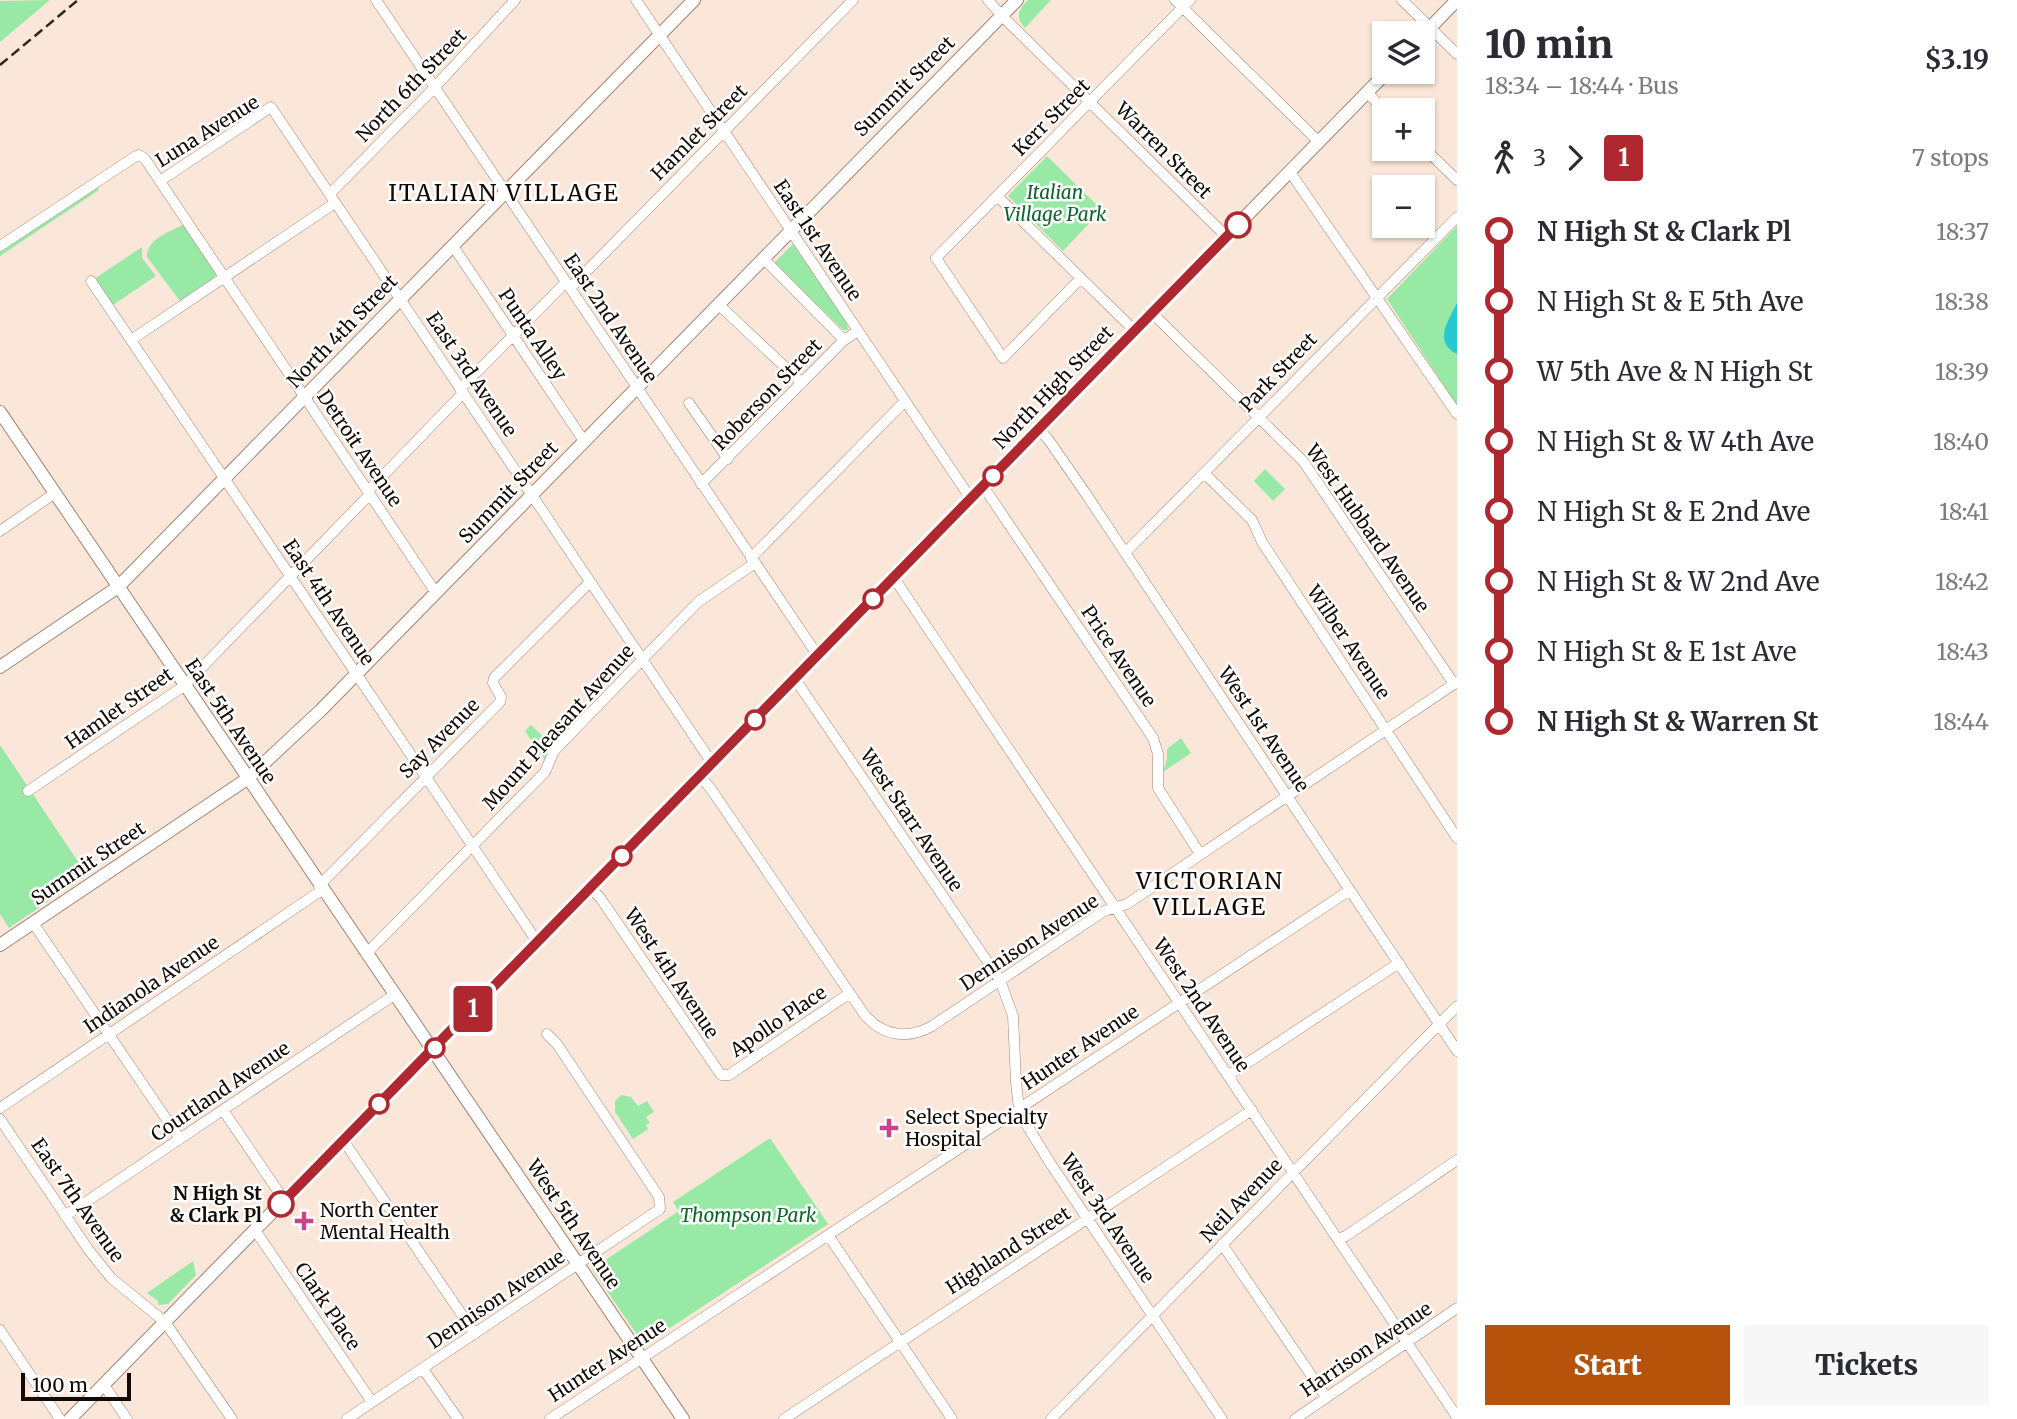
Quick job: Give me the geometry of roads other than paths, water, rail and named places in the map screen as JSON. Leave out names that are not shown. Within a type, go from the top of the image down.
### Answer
[{"type":"main road","name":"North 4th Street","points":[[0,667],[118,587],[694,0]]},
{"type":"main road","name":"Summit Street","points":[[0,945],[247,779],[356,674],[1017,0]]},
{"type":"main road","points":[[1435,23],[1457,0]]},
{"type":"main road","name":"North High Street","points":[[70,1419],[1376,84]]},
{"type":"main road","name":"East 5th Avenue","points":[[0,412],[432,1051]]},
{"type":"main road","name":"West 5th Avenue","points":[[432,1051],[683,1419]]},
{"type":"street","name":"East 2nd Avenue","points":[[376,0],[818,656]]},
{"type":"street","name":"North 6th Street","points":[[131,340],[333,198],[515,0]]},
{"type":"street","name":"East 1st Avenue","points":[[636,0],[971,499]]},
{"type":"street","name":"Hamlet Street","points":[[28,791],[184,686],[513,336],[568,285],[853,0]]},
{"type":"street","name":"Warren Street","points":[[988,0],[1226,236]]},
{"type":"street","points":[[1402,0],[1418,21]]},
{"type":"street","points":[[1183,3],[1319,142]]},
{"type":"street","name":"Kerr Street","points":[[1081,278],[1003,358],[936,258],[1183,3]]},
{"type":"street","points":[[1435,38],[1457,54]]},
{"type":"street","points":[[1367,93],[1372,98]]},
{"type":"street","name":"Luna Avenue","points":[[160,181],[271,107],[296,145]]},
{"type":"street","name":"East 3rd Avenue","points":[[296,145],[712,763]]},
{"type":"street","name":"Detroit Avenue","points":[[0,246],[136,156],[145,159],[436,593]]},
{"type":"street","points":[[1435,159],[1457,180]]},
{"type":"street","points":[[1290,172],[1457,414]]},
{"type":"street","points":[[997,196],[1135,331]]},
{"type":"street","name":"Park Street","points":[[1125,553],[1457,217]]},
{"type":"street","name":"Punta Alley","points":[[453,246],[584,441]]},
{"type":"street","points":[[763,258],[844,340]]},
{"type":"street","name":"East 4th Avenue","points":[[91,281],[538,943]]},
{"type":"street","points":[[718,304],[802,383]]},
{"type":"street","name":"West Hubbard Avenue","points":[[1152,313],[1311,471],[1455,683]]},
{"type":"street","name":"Roberson Street","points":[[701,484],[844,340],[858,331]]},
{"type":"street","name":"Mount Pleasant Avenue","points":[[366,954],[545,772],[554,751],[642,659],[698,602],[753,560],[905,401]]},
{"type":"street","points":[[689,403],[728,459]]},
{"type":"street","name":"West 1st Avenue","points":[[1038,429],[1048,439],[1125,553],[1457,1051]]},
{"type":"street","name":"Wilber Avenue","points":[[1204,473],[1252,520],[1262,542],[1457,838]]},
{"type":"street","name":"Price Avenue","points":[[983,486],[1153,738],[1158,754],[1158,788],[1200,854]]},
{"type":"street","points":[[0,531],[55,493]]},
{"type":"street","name":"West 2nd Avenue","points":[[894,578],[1457,1417]]},
{"type":"street","name":"Say Avenue","points":[[321,888],[500,702],[501,697],[493,683],[494,678],[590,582]]},
{"type":"street","name":"West Starr Avenue","points":[[795,679],[1000,980]]},
{"type":"street","name":"Dennison Avenue","points":[[850,993],[870,1021],[882,1030],[906,1035],[924,1031],[1104,911],[1127,904],[1455,683]]},
{"type":"street","points":[[700,776],[713,791],[850,993]]},
{"type":"street","name":"Indianola Avenue","points":[[0,1108],[321,888]]},
{"type":"street","name":"West 4th Avenue","points":[[591,888],[718,1073],[724,1076]]},
{"type":"street","name":"Hunter Avenue","points":[[550,1419],[1350,890]]},
{"type":"street","points":[[33,923],[180,1139]]},
{"type":"street","points":[[1229,1075],[1399,964]]},
{"type":"street","name":"West 3rd Avenue","points":[[1000,980],[1013,1016],[1019,1109],[1041,1149],[1222,1419]]},
{"type":"street","name":"Apollo Place","points":[[724,1076],[850,993]]},
{"type":"street","name":"Courtland Avenue","points":[[65,1216],[394,995]]},
{"type":"street","name":"Neil Avenue","points":[[1051,1419],[1457,1006]]},
{"type":"street","name":"Dennison Avenue","points":[[347,1419],[579,1266],[656,1213],[662,1206],[659,1197],[548,1034]]},
{"type":"street","points":[[223,1110],[284,1200]]},
{"type":"street","name":"Highland Street","points":[[784,1419],[1252,1111]]},
{"type":"street","name":"East 7th Avenue","points":[[0,1119],[65,1216],[111,1278],[165,1322],[232,1419]]},
{"type":"street","points":[[343,1140],[475,1334]]},
{"type":"street","points":[[1338,1239],[1457,1160]]},
{"type":"street","name":"Clark Place","points":[[255,1230],[372,1402]]},
{"type":"street","points":[[828,1235],[952,1419]]},
{"type":"street","points":[[1222,1244],[1326,1397]]},
{"type":"street","name":"Harrison Avenue","points":[[1294,1419],[1457,1308]]},
{"type":"street","points":[[0,1330],[60,1419]]},
{"type":"street","points":[[423,1369],[458,1419]]},
{"type":"street","points":[[104,1385],[127,1419]]},
{"type":"water","points":[[1457,303],[1457,354],[1446,344],[1444,337]]},
{"type":"railway","points":[[0,65],[78,0]]},
{"type":"place","name":"Select Specialty Hospital","points":[[889,1128]]},
{"type":"place","name":"N High St & Clark Pl","points":[[281,1204]]},
{"type":"place","name":"North Center Mental Health","points":[[304,1221]]},
{"type":"district","name":"ITALIAN VILLAGE","points":[[504,192]]},
{"type":"district","name":"VICTORIAN VILLAGE","points":[[1210,893]]},
{"type":"park label","name":"Italian Village Park","points":[[1055,203]]},
{"type":"park label","name":"Thompson Park","points":[[748,1215]]}]
